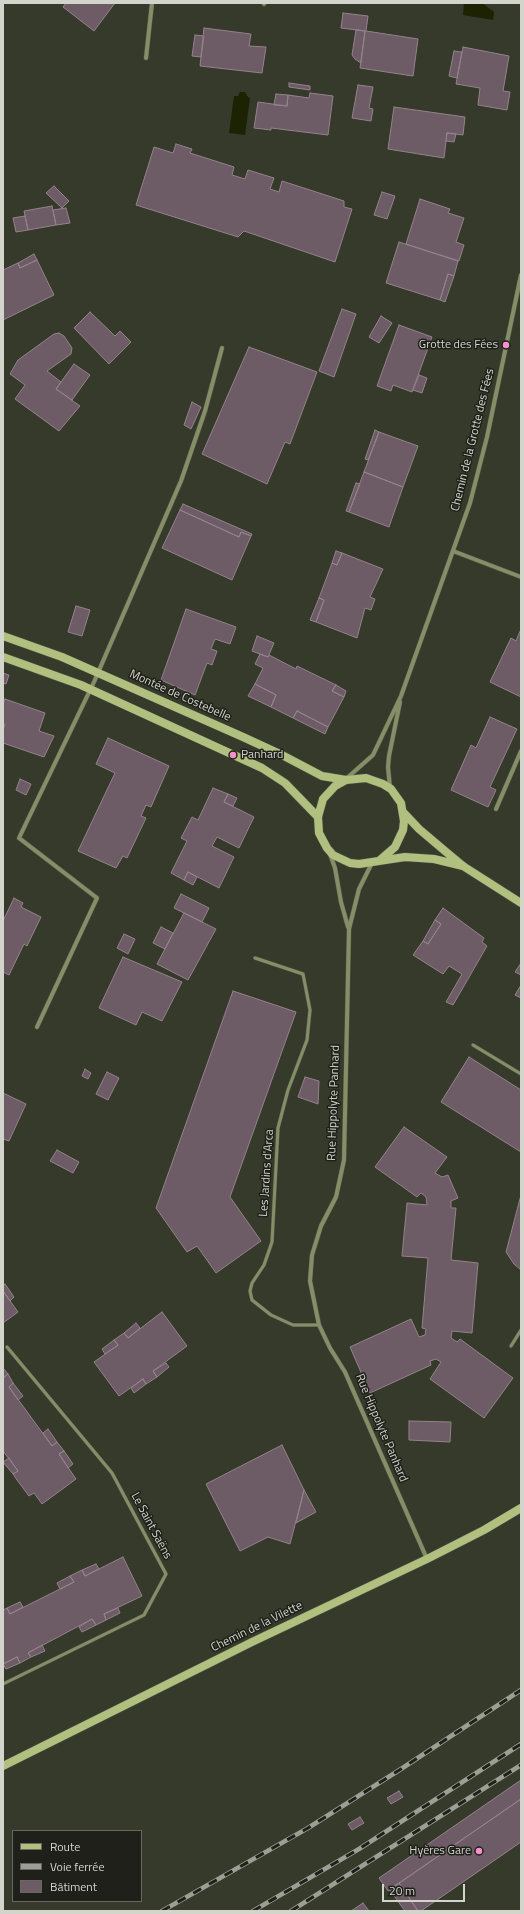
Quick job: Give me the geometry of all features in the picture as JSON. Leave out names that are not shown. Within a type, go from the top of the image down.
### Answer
[{"type":"main road","name":"Montée de Costebelle","points":[[3,636],[62,657],[263,746],[322,776],[346,780],[366,778],[375,780],[391,789],[401,803],[403,812],[403,830],[400,839],[389,854],[376,861]]},
{"type":"main road","points":[[3,657],[90,690],[262,768],[285,783],[318,817]]},
{"type":"main road","name":"Montée de Costebelle","points":[[346,780],[336,786],[323,799],[318,817],[319,833],[327,848],[333,855],[350,863],[359,864],[393,858],[417,857],[463,866]]},
{"type":"main road","name":"Montée de Costebelle","points":[[403,812],[423,833],[463,866],[521,903]]},
{"type":"main road","name":"Chemin de la Vilette","points":[[3,1766],[245,1646],[427,1559],[484,1530],[521,1508]]},
{"type":"street","points":[[146,58],[152,3]]},
{"type":"street","name":"Chemin de la Grotte des Fées","points":[[346,780],[373,755],[401,696],[470,503],[486,437],[521,275]]},
{"type":"street","points":[[37,1027],[97,898],[19,838],[98,673],[181,481],[205,410],[222,348]]},
{"type":"street","points":[[453,551],[521,577]]},
{"type":"street","name":"Chemin de la Grotte des Fées","points":[[391,789],[388,771],[389,756],[401,696]]},
{"type":"street","points":[[496,809],[521,751]]},
{"type":"street","name":"Rue Hippolyte Panhard","points":[[327,848],[336,868],[341,902],[349,929]]},
{"type":"street","name":"Rue Hippolyte Panhard","points":[[376,861],[359,888],[349,929],[344,1160],[336,1197],[321,1226],[312,1255],[310,1281],[319,1325],[330,1348],[345,1372],[427,1559]]},
{"type":"lane","name":"Les Jardins d'Arca","points":[[255,958],[303,974],[310,1010],[307,1040],[288,1090],[278,1128],[272,1242],[264,1264],[252,1283],[250,1291],[252,1300],[271,1315],[293,1325],[319,1325]]},
{"type":"lane","points":[[473,1045],[521,1074]]},
{"type":"lane","points":[[511,1346],[521,1330]]},
{"type":"lane","name":"Le Saint Saëns","points":[[3,1684],[144,1615],[166,1574],[112,1473],[7,1346]]},
{"type":"shaded area","points":[[464,3],[482,3],[494,12],[493,20],[463,15]]},
{"type":"shaded area","points":[[240,92],[245,92],[250,98],[245,135],[229,133],[234,96],[238,96]]},
{"type":"building","points":[[66,3],[115,3],[94,31],[63,7]]},
{"type":"building","points":[[343,13],[368,16],[366,31],[418,39],[413,76],[360,68],[365,31],[341,28]]},
{"type":"building","points":[[204,28],[251,34],[249,46],[266,47],[262,73],[200,66]]},
{"type":"building","points":[[356,30],[365,31],[361,63],[352,55]]},
{"type":"building","points":[[195,35],[204,36],[201,57],[192,56]]},
{"type":"building","points":[[463,47],[509,56],[503,91],[510,92],[507,110],[478,105],[480,88],[456,84]]},
{"type":"building","points":[[454,51],[462,52],[457,78],[449,76]]},
{"type":"building","points":[[289,83],[310,86],[310,90],[289,87]]},
{"type":"building","points":[[358,85],[373,87],[369,108],[373,109],[371,121],[352,118]]},
{"type":"building","points":[[310,93],[333,96],[328,135],[271,128],[271,130],[254,128],[258,102],[287,106],[288,95],[309,98]]},
{"type":"building","points":[[276,94],[288,95],[287,106],[274,105]]},
{"type":"building","points":[[394,107],[465,117],[463,135],[447,133],[444,158],[388,149]]},
{"type":"building","points":[[447,133],[456,134],[454,142],[446,141]]},
{"type":"building","points":[[176,144],[192,149],[190,153],[234,167],[232,175],[245,179],[248,170],[274,178],[270,189],[279,192],[282,181],[344,201],[344,207],[352,209],[335,262],[244,231],[238,237],[136,205],[154,147],[173,153]]},
{"type":"building","points":[[54,186],[69,201],[62,208],[46,193]]},
{"type":"building","points":[[382,192],[395,196],[387,219],[374,215]]},
{"type":"building","points":[[420,199],[450,209],[448,213],[464,218],[456,242],[464,245],[459,261],[406,244]]},
{"type":"building","points":[[52,206],[56,225],[28,230],[24,211]]},
{"type":"building","points":[[66,208],[70,223],[56,225],[53,210]]},
{"type":"building","points":[[25,216],[28,230],[16,232],[13,218]]},
{"type":"building","points":[[399,242],[458,261],[454,276],[448,274],[440,300],[386,283]]},
{"type":"building","points":[[34,254],[37,260],[20,268],[18,263]]},
{"type":"building","points":[[37,260],[54,295],[3,320],[3,270],[18,263],[20,268]]},
{"type":"building","points":[[448,274],[454,276],[445,302],[440,300]]},
{"type":"building","points":[[342,309],[356,314],[334,377],[319,371]]},
{"type":"building","points":[[90,312],[115,336],[120,331],[131,342],[109,364],[74,328]]},
{"type":"building","points":[[381,316],[392,323],[379,343],[369,337]]},
{"type":"building","points":[[399,325],[432,337],[412,392],[393,385],[391,391],[377,386]]},
{"type":"building","points":[[59,333],[64,336],[72,348],[71,354],[47,371],[61,382],[56,389],[80,406],[59,431],[15,399],[25,385],[10,374],[18,360],[54,334]]},
{"type":"building","points":[[249,347],[317,372],[290,444],[285,442],[267,484],[202,454]]},
{"type":"building","points":[[74,364],[90,375],[72,400],[56,389]]},
{"type":"building","points":[[419,375],[427,378],[422,393],[413,390]]},
{"type":"building","points":[[192,402],[201,407],[191,429],[184,425]]},
{"type":"building","points":[[375,430],[379,432],[368,460],[365,459]]},
{"type":"building","points":[[379,432],[418,446],[403,487],[364,472]]},
{"type":"building","points":[[364,472],[403,487],[389,527],[349,512]]},
{"type":"building","points":[[356,483],[360,484],[349,512],[346,511]]},
{"type":"building","points":[[183,504],[252,534],[251,536],[241,532],[239,537],[180,510]]},
{"type":"building","points":[[180,510],[239,537],[241,532],[251,536],[232,580],[162,548]]},
{"type":"building","points":[[336,551],[342,553],[337,565],[332,563]]},
{"type":"building","points":[[342,553],[383,569],[370,597],[375,599],[371,610],[365,608],[357,638],[316,622],[324,600],[319,598],[332,563],[337,565]]},
{"type":"building","points":[[319,598],[324,600],[316,622],[310,620]]},
{"type":"building","points":[[76,606],[90,610],[82,636],[68,632]]},
{"type":"building","points":[[186,609],[236,627],[230,644],[215,639],[211,649],[217,651],[212,665],[207,663],[195,695],[161,680]]},
{"type":"building","points":[[521,629],[521,697],[490,682],[511,638],[516,641]]},
{"type":"building","points":[[257,636],[274,643],[268,657],[252,651]]},
{"type":"building","points":[[260,654],[268,657],[269,655],[296,669],[297,666],[336,685],[332,691],[344,697],[328,727],[297,711],[293,718],[271,707],[276,695],[255,684],[263,668],[255,664]]},
{"type":"building","points":[[3,673],[9,675],[6,684],[3,683]]},
{"type":"building","points":[[255,684],[276,695],[271,707],[248,696]]},
{"type":"building","points":[[336,685],[346,691],[344,697],[332,691]]},
{"type":"building","points":[[5,699],[45,713],[39,731],[54,736],[44,757],[3,743],[3,730],[5,724],[3,723],[3,704]]},
{"type":"building","points":[[297,711],[328,727],[325,734],[293,718]]},
{"type":"building","points":[[490,717],[517,729],[490,787],[496,790],[488,807],[451,790],[471,745],[476,748]]},
{"type":"building","points":[[108,738],[169,766],[151,807],[146,805],[141,816],[146,818],[127,858],[123,856],[116,868],[78,851],[115,773],[96,764]]},
{"type":"building","points":[[20,779],[31,784],[26,795],[16,790]]},
{"type":"building","points":[[213,788],[228,794],[224,802],[254,817],[239,848],[217,837],[212,846],[234,857],[219,888],[188,872],[184,880],[171,873],[187,841],[181,838],[192,817],[198,820]]},
{"type":"building","points":[[228,794],[237,798],[233,806],[224,802]]},
{"type":"building","points":[[188,872],[197,877],[193,885],[184,880]]},
{"type":"building","points":[[181,894],[209,908],[202,922],[174,908]]},
{"type":"building","points":[[14,898],[23,903],[21,907],[41,917],[27,946],[24,944],[9,975],[3,972],[3,921]]},
{"type":"building","points":[[443,908],[484,938],[482,942],[487,946],[453,1005],[446,1002],[462,974],[449,966],[443,974],[413,955],[423,941],[428,944],[441,924],[435,920]]},
{"type":"building","points":[[184,913],[216,929],[188,980],[157,964]]},
{"type":"building","points":[[435,920],[441,924],[428,944],[423,941]]},
{"type":"building","points":[[161,927],[173,933],[165,949],[153,943]]},
{"type":"building","points":[[124,934],[135,939],[128,954],[117,948]]},
{"type":"building","points":[[123,957],[182,982],[162,1021],[142,1012],[136,1025],[99,1008]]},
{"type":"building","points":[[521,963],[521,975],[515,972]]},
{"type":"building","points":[[521,985],[521,998],[515,995]]},
{"type":"building","points":[[233,991],[296,1012],[230,1197],[261,1241],[216,1273],[197,1246],[187,1252],[156,1208]]},
{"type":"building","points":[[469,1057],[521,1090],[521,1152],[441,1102]]},
{"type":"building","points":[[85,1069],[91,1073],[88,1079],[82,1076]]},
{"type":"building","points":[[107,1072],[119,1078],[108,1100],[96,1094]]},
{"type":"building","points":[[305,1077],[319,1081],[318,1104],[298,1097]]},
{"type":"building","points":[[3,1093],[26,1104],[9,1141],[3,1139]]},
{"type":"building","points":[[404,1127],[447,1157],[435,1173],[442,1177],[448,1175],[458,1198],[451,1201],[451,1208],[456,1208],[451,1260],[478,1263],[472,1333],[452,1331],[451,1338],[457,1342],[460,1339],[513,1378],[484,1418],[430,1379],[441,1362],[436,1359],[430,1361],[431,1365],[370,1393],[350,1347],[411,1319],[419,1337],[425,1335],[426,1329],[422,1328],[428,1258],[402,1256],[407,1203],[427,1205],[426,1197],[421,1193],[417,1197],[375,1167]]},
{"type":"building","points":[[57,1150],[79,1162],[73,1173],[50,1161]]},
{"type":"building","points":[[521,1195],[521,1270],[514,1264],[506,1252]]},
{"type":"building","points":[[5,1284],[14,1297],[10,1301],[3,1291],[3,1286]]},
{"type":"building","points":[[3,1291],[18,1312],[3,1323]]},
{"type":"building","points":[[162,1312],[187,1346],[153,1371],[157,1377],[146,1384],[143,1379],[119,1396],[94,1362],[118,1345],[114,1340],[124,1333],[128,1338]]},
{"type":"building","points":[[136,1323],[140,1328],[128,1338],[124,1333]]},
{"type":"building","points":[[114,1340],[118,1345],[105,1354],[102,1349]]},
{"type":"building","points":[[166,1363],[169,1367],[157,1377],[153,1371]]},
{"type":"building","points":[[3,1368],[8,1374],[3,1378]]},
{"type":"building","points":[[8,1374],[13,1383],[9,1387],[52,1446],[57,1442],[64,1451],[59,1454],[76,1479],[42,1504],[34,1493],[29,1496],[17,1480],[13,1474],[18,1471],[3,1451],[3,1378]]},
{"type":"building","points":[[143,1379],[146,1384],[134,1393],[131,1388]]},
{"type":"building","points":[[13,1383],[23,1396],[18,1400],[9,1387]]},
{"type":"building","points":[[409,1421],[451,1422],[450,1442],[409,1440]]},
{"type":"building","points":[[48,1429],[57,1442],[52,1446],[43,1433]]},
{"type":"building","points":[[282,1445],[304,1490],[290,1544],[268,1537],[240,1551],[206,1484]]},
{"type":"building","points":[[64,1451],[73,1464],[68,1468],[59,1454]]},
{"type":"building","points":[[9,1458],[18,1471],[13,1474],[3,1462]]},
{"type":"building","points":[[304,1490],[316,1512],[296,1523]]},
{"type":"building","points":[[123,1557],[142,1596],[104,1614],[106,1620],[96,1625],[92,1619],[28,1653],[31,1657],[20,1663],[17,1657],[3,1664],[3,1610],[7,1608],[10,1614],[74,1582],[70,1576],[82,1570],[85,1576]]},
{"type":"building","points":[[96,1564],[99,1569],[85,1576],[82,1570]]},
{"type":"building","points":[[70,1576],[74,1582],[60,1589],[57,1583]]},
{"type":"building","points":[[20,1602],[23,1607],[10,1614],[7,1608]]},
{"type":"building","points":[[118,1608],[120,1613],[106,1620],[104,1614]]},
{"type":"building","points":[[92,1619],[96,1625],[82,1632],[79,1627]]},
{"type":"building","points":[[42,1645],[45,1651],[31,1657],[28,1653]]},
{"type":"building","points":[[17,1657],[20,1663],[6,1669],[3,1664]]},
{"type":"building","points":[[521,1780],[521,1799],[388,1891],[379,1878]]},
{"type":"building","points":[[399,1791],[403,1797],[391,1804],[387,1798]]},
{"type":"building","points":[[521,1799],[521,1842],[421,1911],[418,1911],[399,1883]]},
{"type":"building","points":[[360,1817],[364,1823],[352,1830],[348,1824]]},
{"type":"building","points":[[399,1883],[418,1911],[405,1911],[389,1889]]},
{"type":"building","points":[[363,1903],[369,1911],[351,1911]]},
{"type":"railway","points":[[162,1911],[308,1828],[521,1690]]},
{"type":"railway","points":[[253,1911],[359,1849],[521,1744]]},
{"type":"railway","points":[[291,1911],[521,1765]]},
{"type":"place","name":"Grotte des Fées","points":[[506,345]]},
{"type":"place","name":"Panhard","points":[[233,755]]},
{"type":"place","name":"Hyères Gare","points":[[479,1851]]}]
